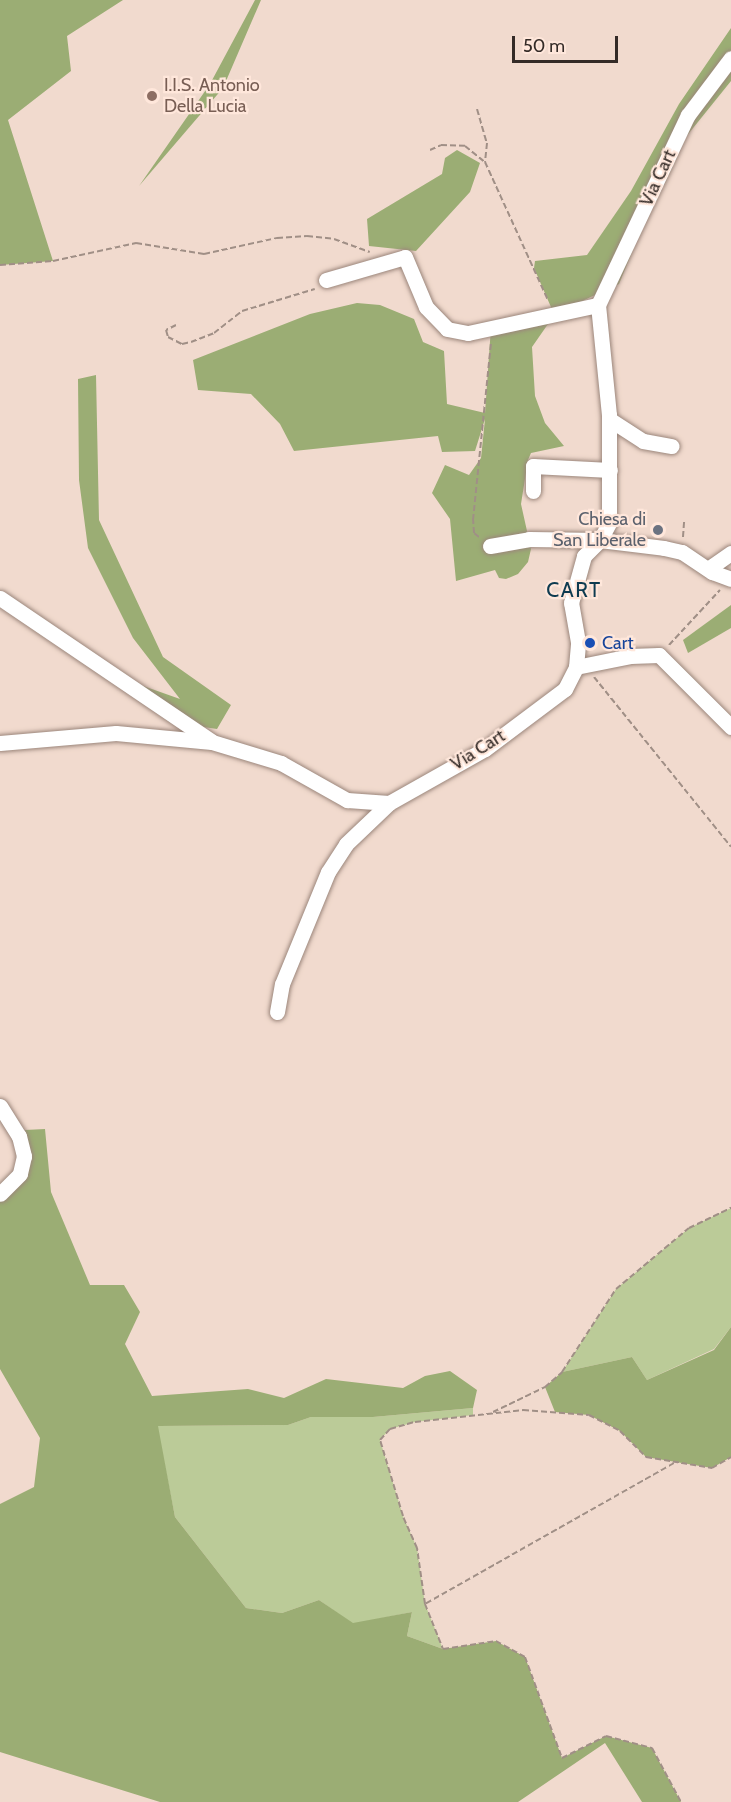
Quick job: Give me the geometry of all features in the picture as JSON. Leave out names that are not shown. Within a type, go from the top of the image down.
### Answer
[{"type":"street","name":"Via Cart","points":[[278,1012],[282,984],[328,872],[359,829],[389,802],[485,749],[565,689],[576,667],[578,642],[571,603],[584,556],[600,540],[609,523],[609,419],[598,305],[688,115],[731,58]]},
{"type":"street","points":[[326,280],[405,257],[426,307],[447,329],[468,333],[598,305]]},
{"type":"street","points":[[609,419],[643,441],[672,446]]},
{"type":"street","points":[[533,491],[533,466],[610,470]]},
{"type":"street","points":[[490,546],[521,539],[600,540],[682,552],[708,569],[731,579]]},
{"type":"street","points":[[708,569],[731,553]]},
{"type":"street","points":[[0,598],[212,742]]},
{"type":"street","points":[[576,667],[630,656],[659,655],[731,727]]},
{"type":"street","points":[[0,743],[116,733],[212,742],[281,764],[347,800],[389,802]]},
{"type":"street","points":[[0,1106],[19,1136],[24,1155],[20,1174],[0,1194]]},
{"type":"path","points":[[477,109],[487,143],[485,162]]},
{"type":"path","points":[[430,150],[441,145],[465,146],[485,162],[554,314]]},
{"type":"path","points":[[0,265],[53,261],[136,243],[204,254],[277,238],[307,236],[334,239],[377,253]]},
{"type":"path","points":[[176,325],[166,330],[168,337],[182,344],[191,342],[214,333],[242,311],[301,296],[326,280]]},
{"type":"path","points":[[490,546],[474,533],[473,520],[491,327]]},
{"type":"path","points":[[659,655],[731,579]]},
{"type":"path","points":[[576,667],[593,676],[731,847]]},
{"type":"path","points":[[490,1413],[545,1387],[562,1372],[616,1289],[689,1228],[731,1208]]},
{"type":"path","points":[[681,1802],[652,1748],[606,1736],[562,1758],[525,1657],[496,1641],[443,1649],[425,1604],[420,1558],[380,1440],[390,1429],[415,1422],[523,1410],[589,1415],[620,1431],[646,1457],[712,1468],[731,1457]]},
{"type":"path","points":[[425,1604],[674,1462]]},
{"type":"green space","points":[[0,0],[123,0],[67,36],[71,71],[8,120],[53,261],[0,265]]},
{"type":"green space","points":[[255,0],[261,0],[223,88],[139,186],[210,84]]},
{"type":"green space","points":[[731,28],[731,81],[685,138],[646,218],[619,284],[554,314],[534,268],[535,261],[587,255],[631,191],[679,104]]},
{"type":"green space","points":[[457,150],[480,163],[470,192],[416,251],[369,246],[367,219],[442,174],[445,158]]},
{"type":"green space","points":[[357,303],[380,305],[414,319],[423,342],[444,351],[447,404],[485,413],[491,327],[548,324],[532,347],[535,396],[545,423],[564,446],[531,453],[528,460],[521,504],[531,549],[528,562],[518,574],[506,579],[499,578],[495,570],[456,581],[450,519],[432,493],[445,465],[469,475],[481,458],[485,419],[475,451],[442,452],[438,436],[294,451],[280,424],[251,394],[198,390],[193,360],[310,314]]},
{"type":"green space","points":[[96,375],[99,520],[163,657],[231,705],[217,729],[169,722],[115,676],[180,699],[133,638],[88,548],[79,480],[78,379]]},
{"type":"green space","points":[[731,605],[731,628],[688,653],[683,640]]},
{"type":"green space","points":[[45,1129],[51,1192],[90,1285],[124,1285],[140,1312],[125,1344],[152,1396],[248,1389],[284,1398],[326,1379],[403,1388],[425,1376],[450,1371],[477,1390],[473,1408],[373,1417],[311,1417],[288,1425],[158,1426],[175,1517],[246,1608],[282,1613],[319,1600],[353,1623],[412,1612],[407,1636],[443,1649],[496,1641],[525,1657],[562,1758],[606,1736],[652,1748],[681,1802],[642,1802],[605,1743],[518,1802],[160,1802],[0,1752],[0,1504],[34,1487],[40,1438],[0,1369],[0,1194],[25,1177],[25,1130]]},
{"type":"green space","points":[[731,1208],[731,1327],[714,1349],[647,1380],[632,1357],[562,1372],[616,1289],[689,1228]]},
{"type":"green space","points":[[731,1327],[731,1457],[712,1468],[646,1457],[620,1431],[589,1415],[555,1412],[545,1387],[562,1372],[632,1357],[647,1380],[714,1350]]},
{"type":"green space","points":[[473,1408],[473,1415],[415,1422],[390,1429],[380,1440],[403,1516],[417,1548],[425,1604],[443,1649],[407,1636],[412,1612],[353,1624],[319,1600],[282,1613],[246,1608],[175,1517],[157,1426],[288,1425],[311,1417],[373,1417]]},
{"type":"place","name":"I.I.S. Antonio Della Lucia","points":[[152,96]]},
{"type":"place","name":"Chiesa di San Liberale","points":[[658,530]]},
{"type":"place","name":"Cart","points":[[590,643]]},
{"type":"district","name":"CART","points":[[574,590]]}]
